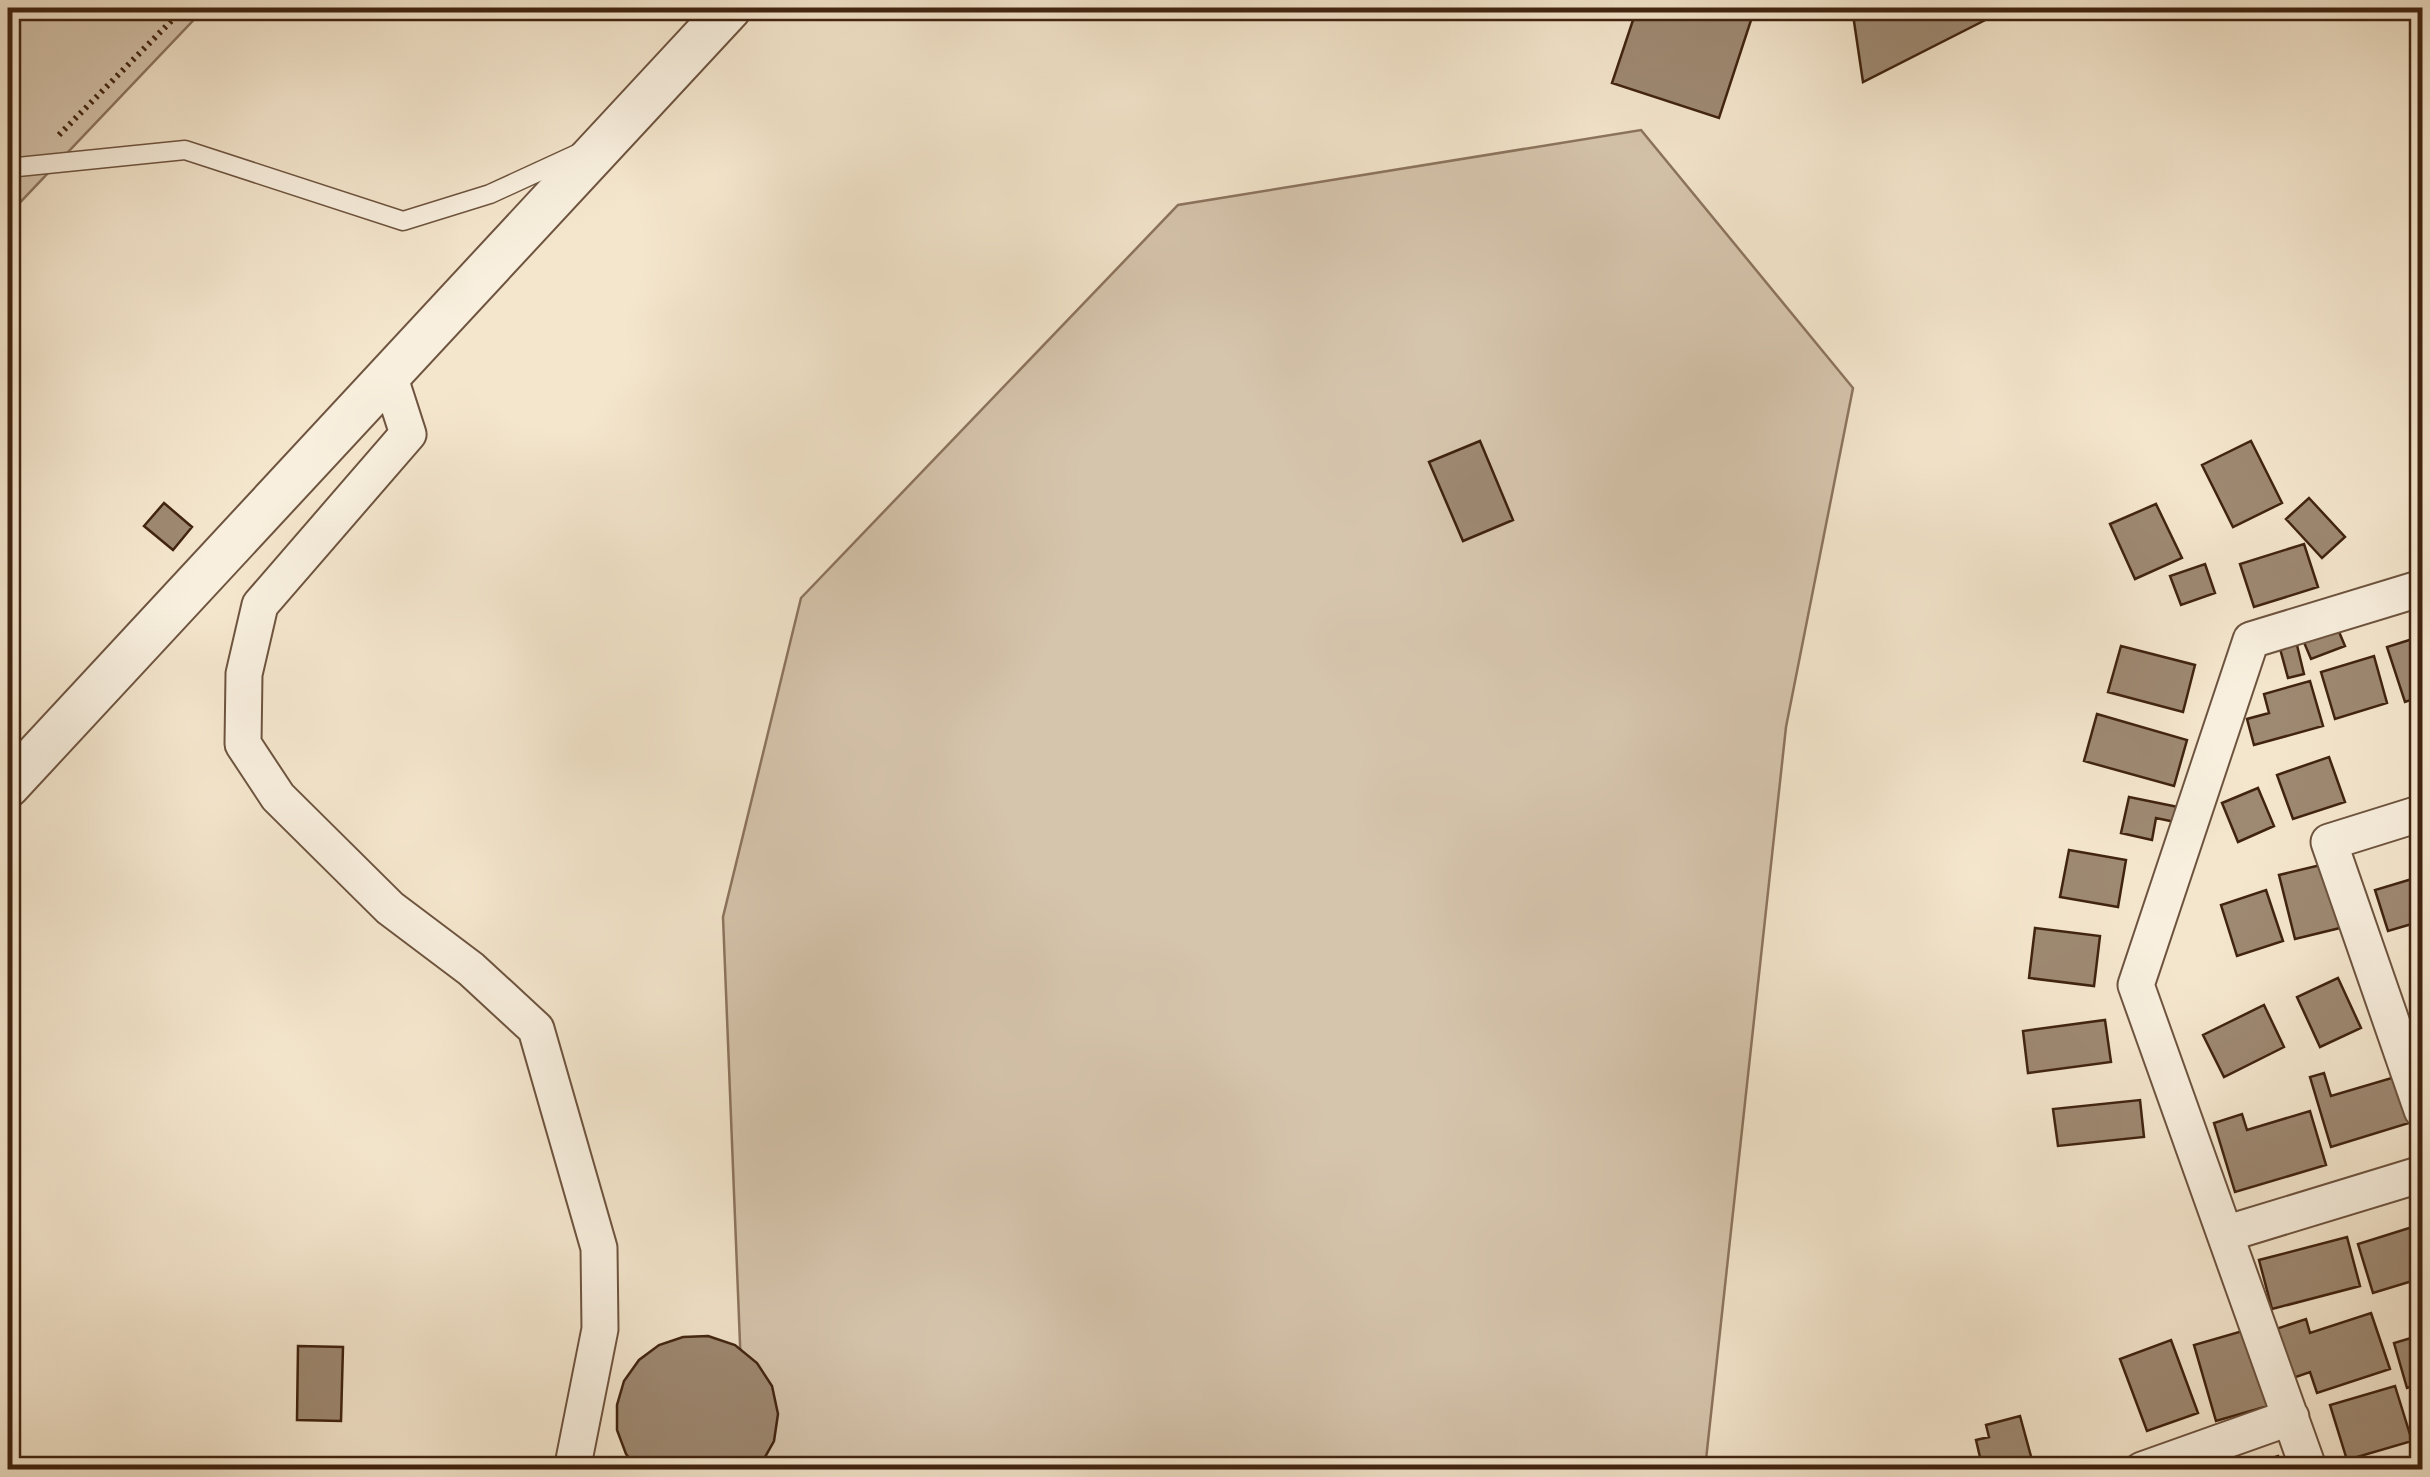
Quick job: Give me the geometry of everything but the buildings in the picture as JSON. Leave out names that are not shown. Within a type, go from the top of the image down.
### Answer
[{"type":"street","points":[[8,786],[730,8]]},
{"type":"street","points":[[389,375],[408,434],[260,605],[244,674],[243,744],[278,798],[390,908],[471,969],[536,1030],[599,1248],[600,1329],[572,1470]]},
{"type":"street","points":[[2308,1470],[2136,985],[2250,640],[2422,588]]},
{"type":"street","points":[[2422,813],[2329,842],[2408,1025],[2422,1110]]},
{"type":"street","points":[[2225,1234],[2422,1174]]},
{"type":"street","points":[[2142,1470],[2291,1417]]},
{"type":"lane","points":[[8,168],[185,150],[403,222],[490,194],[609,139]]},
{"type":"path","points":[[48,164],[60,132],[184,8]]},
{"type":"shaded area","points":[[8,8],[205,8],[8,215]]},
{"type":"shaded area","points":[[1641,130],[1853,388],[1786,727],[1705,1469],[745,1469],[723,917],[801,598],[1178,205]]}]
